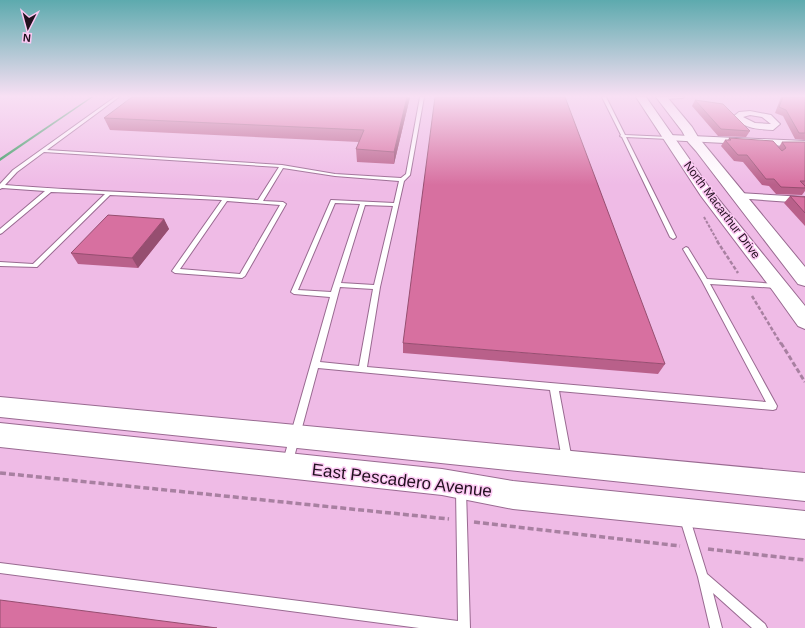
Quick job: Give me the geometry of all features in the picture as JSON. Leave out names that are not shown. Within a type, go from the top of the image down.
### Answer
[{"type":"street","name":"North Macarthur Drive","points":[[661,126],[706,193],[780,286],[805,321]]},
{"type":"street","name":"North Macarthur Drive","points":[[685,126],[692,139],[701,148],[805,280]]},
{"type":"street","points":[[754,126],[753,128],[759,142]]},
{"type":"street","points":[[669,138],[805,144]]},
{"type":"street","points":[[739,196],[805,200]]},
{"type":"street","points":[[0,407],[567,464],[805,486]]},
{"type":"street","name":"East Pescadero Avenue","points":[[0,435],[461,486],[513,495],[682,511],[805,525]]},
{"type":"lane","points":[[1,186],[15,171],[76,126]]},
{"type":"lane","points":[[362,370],[377,287],[402,180],[408,175],[417,126]]},
{"type":"lane","points":[[618,126],[673,237]]},
{"type":"lane","points":[[622,136],[669,138]]},
{"type":"lane","points":[[42,151],[282,166],[335,175],[402,180]]},
{"type":"lane","points":[[259,202],[282,166]]},
{"type":"lane","points":[[1,186],[226,199],[283,204],[242,276],[175,272],[226,199]]},
{"type":"lane","points":[[0,232],[50,190]]},
{"type":"lane","points":[[0,264],[35,266],[109,193]]},
{"type":"lane","points":[[334,295],[294,292],[333,201],[397,205]]},
{"type":"lane","points":[[287,466],[334,295],[362,203]]},
{"type":"lane","points":[[315,365],[773,406],[686,249]]},
{"type":"lane","points":[[705,281],[780,286]]},
{"type":"lane","points":[[337,285],[377,287]]},
{"type":"lane","points":[[554,387],[567,464]]},
{"type":"lane","points":[[0,568],[464,628],[461,486]]},
{"type":"lane","points":[[682,511],[703,577],[716,628]]},
{"type":"lane","points":[[703,577],[761,628]]},
{"type":"path","points":[[701,210],[714,237],[745,284],[805,382]]},
{"type":"path","points":[[0,473],[462,520],[805,560]]},
{"type":"building","points":[[284,126],[400,126],[394,152],[356,149],[364,130]]},
{"type":"building","points":[[431,126],[576,126],[665,364],[403,343]]},
{"type":"building","points":[[719,126],[745,126],[750,131],[721,129]]},
{"type":"building","points":[[795,126],[805,126],[805,133],[799,133]]},
{"type":"building","points":[[729,138],[773,141],[782,151],[786,148],[782,142],[805,142],[805,181],[800,181],[805,188],[781,187],[774,179],[766,179],[747,155],[738,155],[725,140],[731,140]]},
{"type":"building","points":[[790,196],[805,197],[805,213]]},
{"type":"building","points":[[108,215],[164,219],[132,258],[71,253]]},
{"type":"building","points":[[0,600],[217,628],[0,628]]},
{"type":"waterway","points":[[0,160],[49,126]]}]
